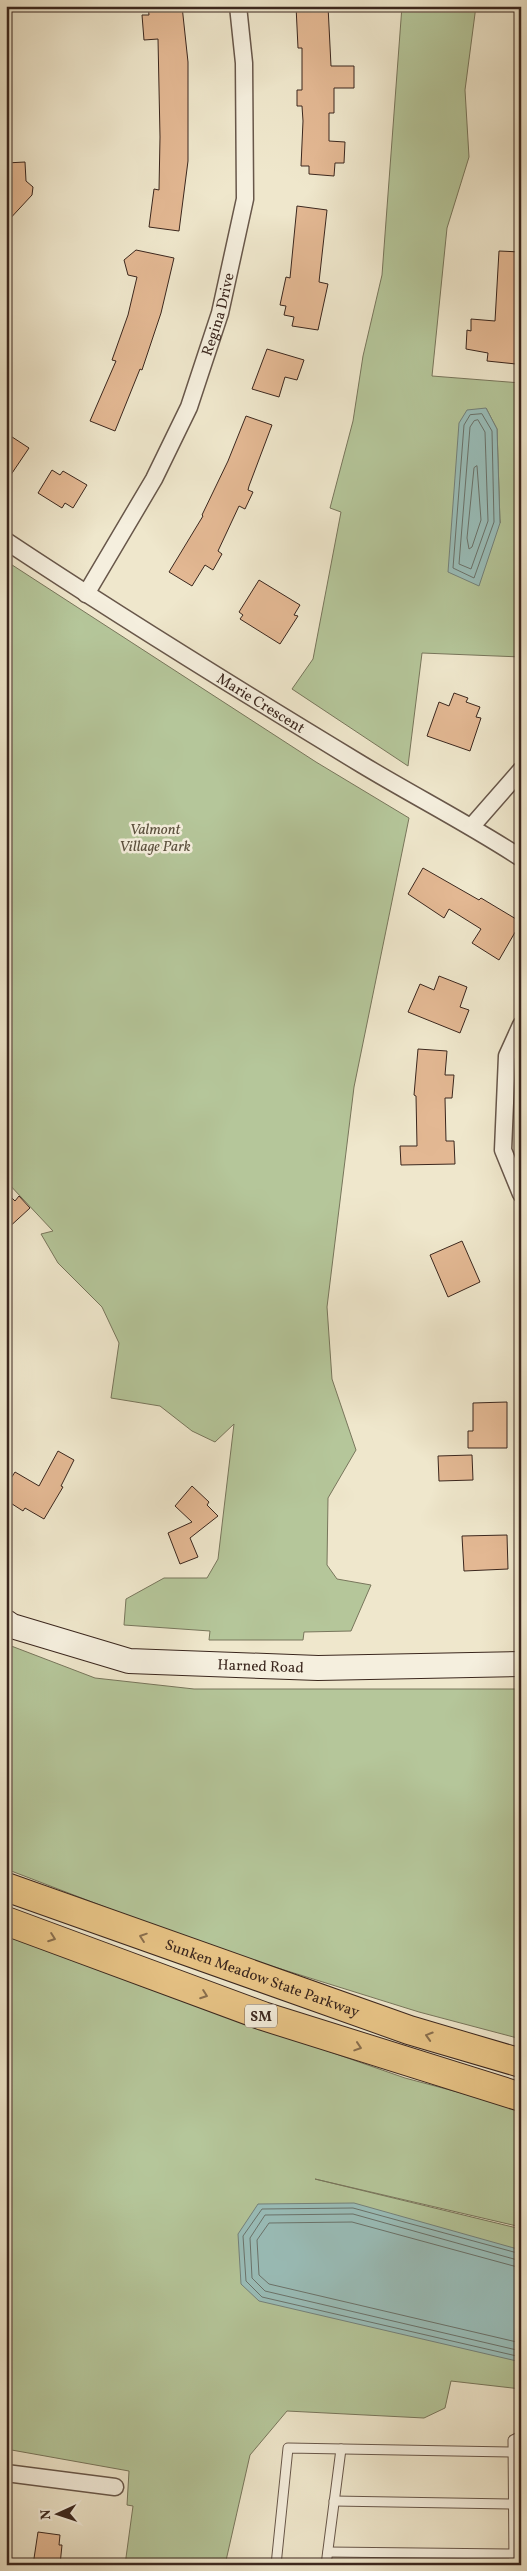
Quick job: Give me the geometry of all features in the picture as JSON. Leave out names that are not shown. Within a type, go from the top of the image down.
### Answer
[{"type":"highway","name":"Sunken Meadow State Parkway","points":[[6,1887],[409,2030],[521,2063]]},
{"type":"highway","name":"SM","points":[[6,1921],[263,2016],[521,2097]]},
{"type":"main road","name":"Harned Road","points":[[6,1622],[12,1626],[129,1661],[318,1668],[521,1664]]},
{"type":"street","name":"Regina Drive","points":[[86,594],[154,479],[189,407],[220,313],[245,199],[244,63],[238,6]]},
{"type":"street","name":"Marie Crescent","points":[[6,541],[86,594],[363,766],[472,826],[521,858]]},
{"type":"street","points":[[472,826],[521,770]]},
{"type":"street","points":[[521,1025],[507,1056],[503,1150],[521,1194]]},
{"type":"street","points":[[6,2473],[115,2487]]},
{"type":"lane","points":[[514,2565],[513,2440],[521,2436]]},
{"type":"lane","points":[[276,2565],[288,2448],[513,2452]]},
{"type":"lane","points":[[326,2565],[341,2449]]},
{"type":"lane","points":[[334,2501],[514,2504]]},
{"type":"lane","points":[[328,2552],[514,2554]]},
{"type":"green space","points":[[402,6],[476,6],[465,90],[469,157],[447,228],[432,376],[521,383],[521,657],[422,653],[408,766],[292,689],[313,659],[341,512],[330,508],[353,421],[363,356],[382,275]],"holes":[[[486,408],[497,429],[500,523]]]},
{"type":"green space","name":"Valmont Village Park","points":[[6,561],[316,762],[409,818],[354,1087],[327,1307],[332,1379],[356,1450],[328,1498],[327,1565],[337,1579],[371,1585],[351,1631],[304,1632],[303,1640],[209,1640],[210,1631],[124,1625],[126,1599],[164,1578],[207,1578],[218,1559],[234,1424],[215,1442],[192,1431],[160,1406],[111,1398],[119,1343],[102,1307],[58,1263],[41,1234],[53,1231],[6,1181]]},
{"type":"green space","points":[[6,1644],[95,1678],[194,1689],[521,1689],[521,2039],[419,2012],[204,1945],[6,1869]]},
{"type":"green space","points":[[6,1930],[141,1986],[405,2078],[521,2109],[521,2227],[315,2179],[521,2229],[521,2389],[451,2381],[445,2408],[424,2418],[287,2411],[250,2455],[225,2565],[125,2565],[133,2506],[127,2505],[129,2471],[6,2449]]},
{"type":"water","points":[[486,408],[497,429],[500,523],[479,586],[448,572],[459,423],[467,410]]},
{"type":"water","points":[[354,2203],[521,2250],[521,2362],[259,2301],[241,2284],[238,2234],[258,2204]]},
{"type":"building","points":[[148,6],[182,6],[188,62],[188,161],[179,231],[149,227],[154,189],[159,190],[160,137],[158,39],[144,40],[142,15],[149,15]]},
{"type":"building","points":[[296,6],[328,6],[331,66],[354,66],[354,88],[334,88],[334,113],[329,113],[329,141],[345,142],[344,163],[335,163],[334,176],[309,174],[309,166],[301,166],[303,121],[302,106],[297,106],[297,90],[302,90],[302,48],[298,48]]},
{"type":"building","points":[[25,162],[26,181],[33,187],[32,195],[6,223],[6,163]]},
{"type":"building","points":[[297,206],[327,210],[319,282],[328,284],[318,330],[292,326],[294,317],[284,315],[286,306],[280,305],[286,277],[290,278]]},
{"type":"building","points":[[136,250],[174,258],[161,313],[142,370],[140,369],[115,431],[90,421],[116,361],[112,360],[128,315],[137,277],[128,275],[124,260]]},
{"type":"building","points":[[499,251],[521,252],[521,346],[517,346],[516,364],[487,361],[488,353],[466,349],[467,330],[471,331],[471,319],[495,321]]},
{"type":"building","points":[[267,349],[304,360],[297,380],[285,377],[279,397],[252,389]]},
{"type":"building","points":[[246,416],[272,425],[249,486],[248,490],[253,492],[245,509],[239,506],[218,551],[222,554],[213,570],[205,565],[192,586],[169,572],[203,516]]},
{"type":"building","points":[[6,433],[29,448],[6,482]]},
{"type":"building","points":[[52,470],[60,475],[63,471],[87,485],[73,508],[65,503],[62,508],[38,493]]},
{"type":"building","points":[[259,580],[300,605],[294,615],[298,616],[280,644],[240,619],[243,615],[239,612]]},
{"type":"building","points":[[454,693],[468,698],[466,702],[480,707],[476,717],[481,718],[470,751],[427,736],[439,702],[449,706]]},
{"type":"building","points":[[423,868],[479,900],[481,898],[521,922],[499,960],[472,943],[481,929],[449,909],[444,918],[408,894]]},
{"type":"building","points":[[439,976],[467,987],[460,1007],[469,1010],[460,1033],[408,1012],[420,984],[434,990]]},
{"type":"building","points":[[418,1049],[447,1051],[445,1075],[454,1075],[452,1098],[445,1098],[446,1141],[454,1141],[455,1164],[401,1165],[400,1146],[417,1146],[416,1096],[414,1095]]},
{"type":"building","points":[[6,1192],[15,1201],[19,1196],[30,1208],[6,1230]]},
{"type":"building","points":[[462,1241],[480,1282],[448,1297],[430,1255]]},
{"type":"building","points":[[507,1402],[507,1448],[468,1448],[468,1431],[473,1431],[473,1403]]},
{"type":"building","points":[[58,1451],[74,1460],[61,1486],[63,1487],[44,1519],[25,1508],[23,1511],[6,1500],[6,1486],[15,1472],[39,1486]]},
{"type":"building","points":[[472,1455],[473,1480],[439,1481],[438,1456]]},
{"type":"building","points":[[192,1486],[209,1502],[207,1505],[218,1516],[190,1538],[198,1557],[180,1564],[168,1533],[192,1522],[175,1506]]},
{"type":"building","points":[[507,1535],[508,1569],[464,1571],[462,1536]]},
{"type":"building","points":[[38,2532],[60,2535],[59,2545],[62,2545],[60,2565],[33,2565]]}]
